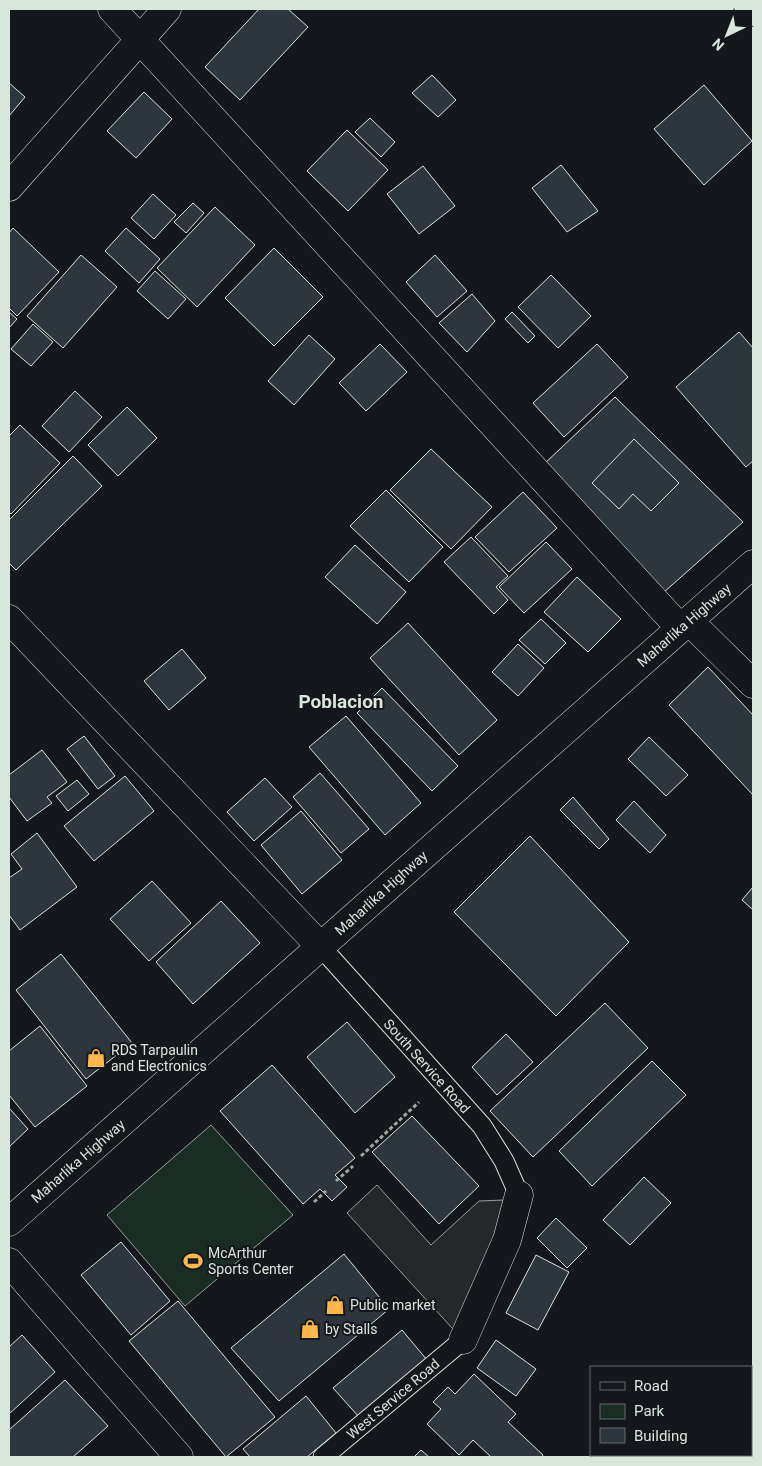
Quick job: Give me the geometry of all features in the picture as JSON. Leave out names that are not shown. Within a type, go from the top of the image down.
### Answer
[{"type":"main road","points":[[112,9],[684,624],[753,684]]},
{"type":"main road","points":[[9,187],[167,9]]},
{"type":"main road","name":"Maharlika Highway","points":[[9,1222],[753,564]]},
{"type":"main road","points":[[9,619],[320,947]]},
{"type":"main road","points":[[463,1340],[507,1240],[519,1195]]},
{"type":"main road","points":[[9,1262],[179,1457]]},
{"type":"lane","name":"South Service Road","points":[[320,947],[482,1126],[504,1161],[519,1195]]},
{"type":"lane","name":"West Service Road","points":[[323,1457],[463,1340]]},
{"type":"path","points":[[361,1156],[441,1081]]},
{"type":"path","points":[[336,1181],[353,1166]]},
{"type":"path","points":[[314,1202],[326,1191]]},
{"type":"green space","name":"McArthur Sports Center","points":[[211,1125],[293,1215],[185,1306],[107,1215]]},
{"type":"shaded area","points":[[377,1185],[431,1245],[479,1201],[504,1200],[508,1236],[463,1340],[347,1213]]},
{"type":"building","points":[[259,9],[288,9],[308,27],[240,100],[205,67]]},
{"type":"building","points":[[432,75],[456,100],[438,117],[412,93]]},
{"type":"building","points":[[9,83],[25,97],[9,116]]},
{"type":"building","points":[[704,85],[752,141],[704,185],[654,129]]},
{"type":"building","points":[[144,92],[172,119],[136,158],[107,131]]},
{"type":"building","points":[[370,118],[395,142],[381,157],[355,132]]},
{"type":"building","points":[[347,130],[388,170],[348,211],[307,171]]},
{"type":"building","points":[[561,165],[598,211],[567,232],[532,188]]},
{"type":"building","points":[[423,166],[455,206],[419,234],[387,194]]},
{"type":"building","points":[[153,194],[176,215],[154,239],[131,218]]},
{"type":"building","points":[[193,203],[204,213],[186,233],[174,222]]},
{"type":"building","points":[[215,207],[255,245],[197,307],[157,268]]},
{"type":"building","points":[[13,228],[59,272],[17,316],[9,308],[9,233]]},
{"type":"building","points":[[126,228],[160,259],[139,283],[105,251]]},
{"type":"building","points":[[274,248],[323,297],[274,346],[225,298]]},
{"type":"building","points":[[81,255],[117,287],[63,348],[27,316]]},
{"type":"building","points":[[435,255],[467,291],[437,317],[406,282]]},
{"type":"building","points":[[155,271],[186,299],[168,319],[137,291]]},
{"type":"building","points":[[551,275],[591,316],[558,348],[518,307]]},
{"type":"building","points":[[472,294],[495,321],[467,352],[439,323]]},
{"type":"building","points":[[9,312],[17,319],[9,328]]},
{"type":"building","points":[[512,312],[535,336],[528,343],[505,319]]},
{"type":"building","points":[[33,324],[53,342],[31,366],[11,349]]},
{"type":"building","points":[[739,332],[753,348],[753,461],[746,467],[676,387]]},
{"type":"building","points":[[309,335],[335,359],[294,405],[268,381]]},
{"type":"building","points":[[380,344],[407,372],[366,411],[339,383]]},
{"type":"building","points":[[597,344],[628,377],[564,437],[533,403]]},
{"type":"building","points":[[75,391],[102,417],[69,452],[42,426]]},
{"type":"building","points":[[615,397],[743,522],[663,593],[543,465]]},
{"type":"building","points":[[127,407],[157,438],[118,476],[88,445]]},
{"type":"building","points":[[20,425],[60,463],[11,514],[9,512],[9,436]]},
{"type":"building","points":[[634,439],[679,483],[651,511],[633,494],[619,509],[592,483]]},
{"type":"building","points":[[431,449],[492,507],[451,549],[390,490]]},
{"type":"building","points":[[73,456],[102,486],[16,570],[9,563],[9,520]]},
{"type":"building","points":[[386,490],[443,547],[409,582],[350,526]]},
{"type":"building","points":[[523,492],[557,528],[509,572],[475,537]]},
{"type":"building","points":[[471,537],[508,576],[496,587],[508,600],[494,614],[444,562]]},
{"type":"building","points":[[546,542],[572,569],[524,613],[499,587]]},
{"type":"building","points":[[355,545],[406,592],[377,624],[325,577]]},
{"type":"building","points":[[577,577],[621,619],[588,652],[544,612]]},
{"type":"building","points":[[541,619],[566,643],[545,664],[519,640]]},
{"type":"building","points":[[408,623],[497,720],[459,755],[370,658]]},
{"type":"building","points":[[518,644],[544,668],[518,696],[492,672]]},
{"type":"building","points":[[182,649],[206,678],[169,710],[144,681]]},
{"type":"building","points":[[708,667],[753,715],[753,795],[669,705]]},
{"type":"building","points":[[382,688],[458,766],[432,791],[357,713]]},
{"type":"building","points":[[346,716],[421,803],[385,835],[309,747]]},
{"type":"building","points":[[84,736],[115,776],[98,789],[67,749]]},
{"type":"building","points":[[649,737],[688,775],[666,796],[628,759]]},
{"type":"building","points":[[42,750],[67,782],[47,797],[52,803],[27,821],[9,797],[9,775]]},
{"type":"building","points":[[320,773],[369,829],[341,853],[293,797]]},
{"type":"building","points":[[125,776],[154,811],[94,861],[64,826]]},
{"type":"building","points":[[265,778],[292,807],[254,841],[227,812]]},
{"type":"building","points":[[77,780],[89,794],[68,811],[56,796]]},
{"type":"building","points":[[573,797],[609,839],[599,849],[560,810]]},
{"type":"building","points":[[634,801],[666,835],[650,853],[616,820]]},
{"type":"building","points":[[301,811],[342,860],[302,894],[261,845]]},
{"type":"building","points":[[37,833],[77,887],[20,930],[9,915],[9,878],[22,869],[11,854]]},
{"type":"building","points":[[530,836],[629,942],[556,1016],[454,912]]},
{"type":"building","points":[[152,881],[191,923],[149,961],[110,919]]},
{"type":"building","points":[[753,887],[753,910],[742,900]]},
{"type":"building","points":[[221,901],[260,943],[193,1004],[156,962]]},
{"type":"building","points":[[61,954],[132,1043],[86,1079],[16,990]]},
{"type":"building","points":[[605,1003],[648,1048],[533,1157],[490,1111]]},
{"type":"building","points":[[347,1022],[395,1077],[355,1113],[307,1057]]},
{"type":"building","points":[[40,1026],[87,1086],[35,1127],[9,1095],[9,1051]]},
{"type":"building","points":[[506,1034],[533,1062],[497,1095],[472,1067]]},
{"type":"building","points":[[652,1061],[686,1095],[592,1186],[559,1151]]},
{"type":"building","points":[[272,1065],[355,1158],[335,1175],[347,1187],[332,1201],[320,1189],[303,1204],[220,1111]]},
{"type":"building","points":[[9,1108],[28,1129],[9,1147]]},
{"type":"building","points":[[412,1116],[479,1186],[439,1224],[372,1152]]},
{"type":"building","points":[[644,1177],[671,1203],[630,1245],[603,1220]]},
{"type":"building","points":[[556,1218],[587,1248],[567,1268],[537,1238]]},
{"type":"building","points":[[121,1242],[170,1301],[131,1335],[81,1275]]},
{"type":"building","name":"by Stalls","points":[[344,1254],[389,1309],[279,1401],[231,1348]]},
{"type":"building","points":[[536,1255],[569,1272],[538,1330],[506,1313]]},
{"type":"building","points":[[178,1301],[275,1417],[226,1457],[129,1341]]},
{"type":"building","points":[[402,1330],[427,1360],[359,1417],[333,1388]]},
{"type":"building","points":[[22,1335],[55,1372],[9,1414],[9,1347]]},
{"type":"building","points":[[496,1340],[536,1369],[516,1396],[477,1368]]},
{"type":"building","points":[[474,1374],[516,1414],[508,1422],[543,1455],[542,1457],[491,1457],[473,1440],[459,1455],[427,1424],[441,1409],[433,1402],[448,1387],[455,1394]]},
{"type":"building","points":[[65,1380],[108,1426],[73,1457],[9,1457],[9,1430]]},
{"type":"building","points":[[306,1396],[336,1433],[307,1457],[250,1457],[243,1449]]},
{"type":"building","points":[[421,1450],[429,1457],[414,1457]]},
{"type":"place","name":"RDS Tarpaulin and Electronics","points":[[96,1058]]},
{"type":"place","name":"McArthur Sports Center","points":[[193,1261]]},
{"type":"place","name":"Public market","points":[[335,1305]]},
{"type":"place","name":"by Stalls","points":[[310,1329]]},
{"type":"district","name":"Poblacion","points":[[341,701]]}]
